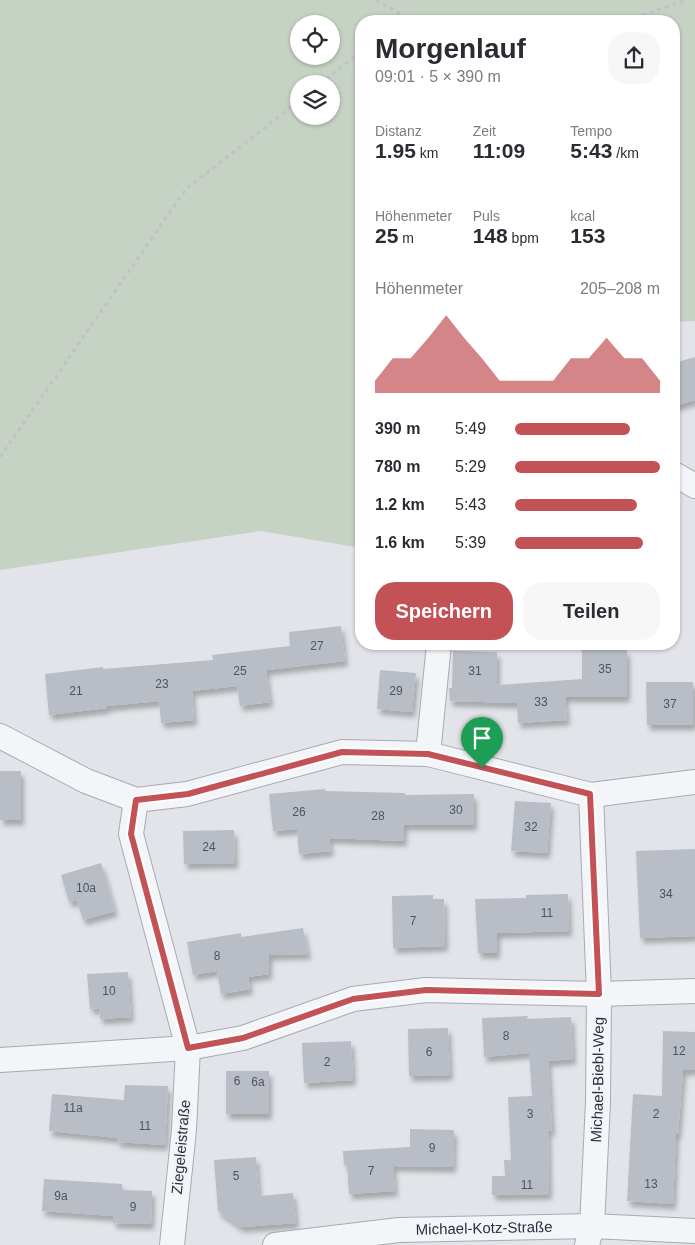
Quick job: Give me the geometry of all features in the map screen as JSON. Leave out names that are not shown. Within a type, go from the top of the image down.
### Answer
[{"type":"street","points":[[680,477],[695,486]]},
{"type":"street","points":[[428,754],[438,650]]},
{"type":"street","points":[[0,736],[86,781],[136,800],[188,794],[342,752],[428,754],[590,794],[695,782]]},
{"type":"street","name":"Michael-Biebl-Weg","points":[[589,1236],[598,1102],[599,994],[590,794]]},
{"type":"street","name":"Ziegeleistraße","points":[[136,800],[131,834],[188,1048],[184,1130],[172,1245]]},
{"type":"street","points":[[0,1060],[188,1048],[243,1038],[353,999],[426,990],[599,994],[695,991]]},
{"type":"street","name":"Michael-Kotz-Straße","points":[[275,1245],[399,1230],[589,1236],[695,1231]]},
{"type":"path","points":[[376,0],[402,15]]},
{"type":"path","points":[[644,15],[686,0]]},
{"type":"path","points":[[332,75],[355,57]]},
{"type":"path","points":[[0,457],[186,189],[290,108]]},
{"type":"green space","points":[[0,0],[695,0],[695,321],[680,322],[680,15],[355,15],[355,547],[261,531],[0,570]]},
{"type":"building","points":[[695,357],[695,400],[680,404],[680,361]]},
{"type":"building","points":[[341,626],[345,661],[266,670],[270,702],[240,706],[237,686],[192,691],[194,720],[161,723],[159,701],[107,706],[107,708],[49,715],[45,674],[103,667],[103,669],[213,660],[212,655],[290,646],[289,632]]},
{"type":"building","points":[[582,650],[627,650],[627,697],[565,697],[567,720],[518,723],[517,703],[450,701],[449,688],[452,688],[453,651],[497,652],[497,685],[582,679]]},
{"type":"building","points":[[380,670],[416,673],[412,712],[377,709]]},
{"type":"building","points":[[646,682],[693,682],[693,725],[647,725]]},
{"type":"building","points":[[0,771],[21,771],[21,820],[0,820]]},
{"type":"building","points":[[325,789],[325,791],[405,793],[405,795],[474,794],[474,825],[404,825],[404,841],[329,838],[331,851],[299,854],[297,829],[273,831],[269,794]]},
{"type":"building","points":[[515,801],[551,803],[547,853],[511,851]]},
{"type":"building","points":[[234,830],[235,863],[184,864],[183,831]]},
{"type":"building","points":[[695,849],[695,936],[640,938],[636,851]]},
{"type":"building","points":[[101,863],[115,911],[83,920],[77,900],[69,902],[61,875]]},
{"type":"building","points":[[568,894],[569,931],[497,933],[497,953],[478,953],[475,899],[526,898],[526,895]]},
{"type":"building","points":[[433,895],[433,899],[444,899],[445,946],[393,948],[392,896]]},
{"type":"building","points":[[303,928],[308,954],[269,955],[269,974],[248,977],[250,989],[221,994],[217,971],[193,975],[187,942],[241,933],[241,937]]},
{"type":"building","points":[[128,972],[131,1017],[100,1019],[99,1008],[90,1009],[87,974]]},
{"type":"building","points":[[528,1016],[527,1019],[571,1017],[573,1059],[548,1061],[552,1130],[548,1131],[549,1194],[492,1195],[492,1176],[505,1176],[504,1160],[511,1160],[508,1097],[532,1096],[529,1053],[484,1057],[482,1018]]},
{"type":"building","points":[[448,1028],[450,1075],[409,1076],[408,1029]]},
{"type":"building","points":[[663,1031],[695,1032],[695,1070],[683,1070],[678,1134],[676,1134],[673,1204],[627,1201],[633,1094],[662,1096]]},
{"type":"building","points":[[351,1041],[353,1080],[304,1083],[302,1043]]},
{"type":"building","points":[[226,1071],[269,1071],[269,1114],[226,1114]]},
{"type":"building","points":[[125,1085],[168,1086],[165,1145],[117,1142],[118,1138],[49,1131],[52,1094],[124,1100]]},
{"type":"building","points":[[410,1129],[454,1130],[453,1167],[393,1166],[395,1191],[349,1194],[347,1165],[344,1165],[343,1151],[410,1147]]},
{"type":"building","points":[[256,1157],[259,1196],[293,1193],[296,1223],[241,1227],[218,1211],[214,1160]]},
{"type":"building","points":[[44,1179],[122,1184],[122,1190],[152,1191],[151,1224],[113,1223],[113,1216],[42,1211]]},
{"type":"route","points":[[342,752],[428,754],[482,768],[590,794],[599,994],[426,990],[353,999],[243,1038],[188,1048],[131,834],[136,800],[188,794],[342,752]]}]
